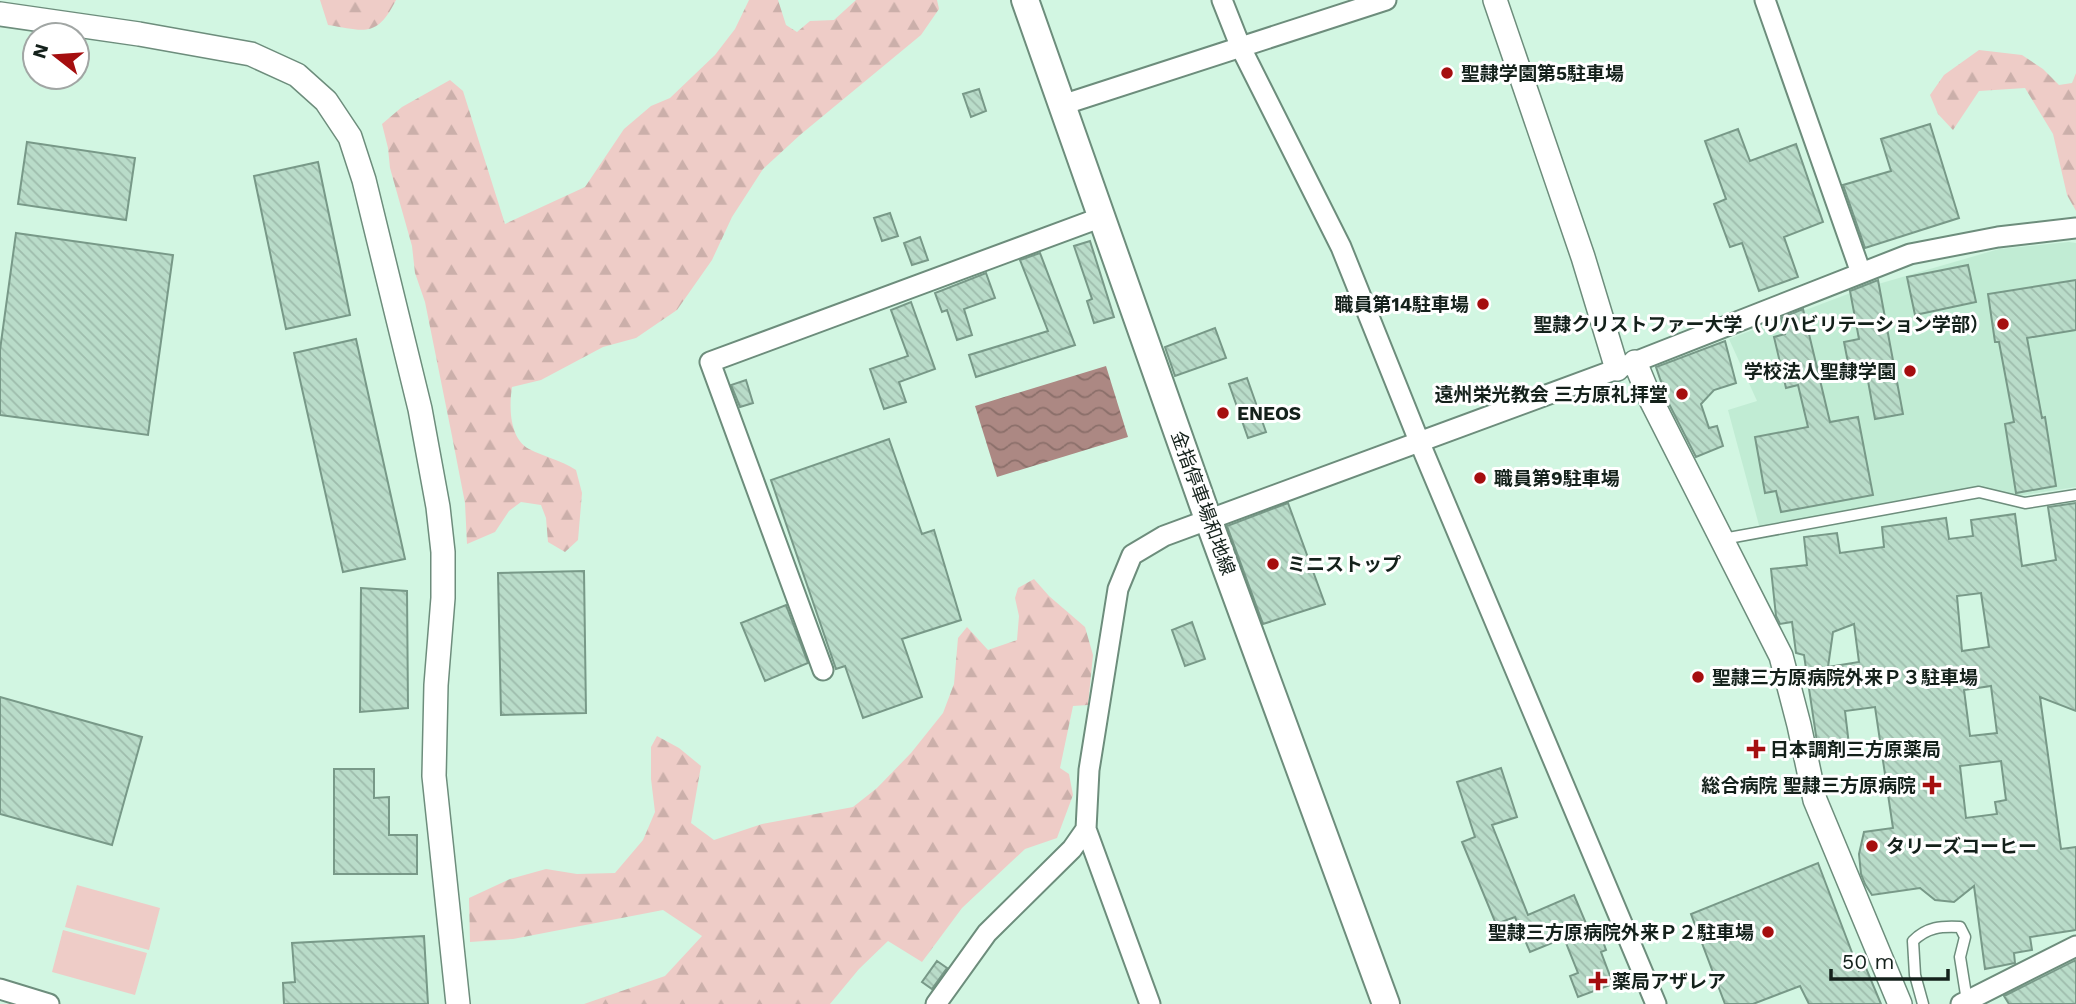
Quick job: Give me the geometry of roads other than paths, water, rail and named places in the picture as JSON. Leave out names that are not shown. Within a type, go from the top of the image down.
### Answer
[{"type":"main road","name":"金指停車場和地線","points":[[1025,0],[1208,519],[1386,1004]]},
{"type":"street","points":[[1222,0],[1241,47],[1341,247],[1419,441],[1656,1004]]},
{"type":"street","points":[[1062,105],[1386,0]]},
{"type":"street","points":[[1495,0],[1583,257],[1626,365],[1649,396],[1781,656],[1800,725],[1815,800],[1900,1004]]},
{"type":"street","points":[[1765,0],[1861,272]]},
{"type":"street","points":[[0,14],[139,34],[251,54],[297,75],[326,101],[350,137],[364,180],[420,409],[438,507],[443,552],[443,587],[436,685],[434,776],[457,1004]]},
{"type":"street","points":[[823,670],[710,362],[1102,217]]},
{"type":"street","points":[[1150,1004],[1086,829],[1089,770],[1118,589],[1132,555],[1164,536],[1626,365],[1910,254],[1998,237],[2076,228]]},
{"type":"street","points":[[936,1004],[987,933],[1072,849],[1086,829]]},
{"type":"street","points":[[1964,1002],[2076,946]]},
{"type":"street","points":[[0,989],[49,1004]]},
{"type":"lane","points":[[1723,539],[1979,492],[2025,503],[2076,495]]},
{"type":"lane","points":[[1923,1004],[1915,975],[1913,941],[1923,931],[1949,927],[1960,928],[1965,937],[1960,957],[1964,1002]]},
{"type":"water","points":[[1106,366],[1128,437],[997,477],[975,406]]},
{"type":"place","name":"聖隷学園第5駐車場","points":[[1447,73]]},
{"type":"place","name":"職員第14駐車場","points":[[1483,304]]},
{"type":"place","name":"聖隷クリストファー大学（リハビリテーション学部）","points":[[2003,324]]},
{"type":"place","name":"学校法人聖隷学園","points":[[1910,371]]},
{"type":"place","name":"遠州栄光教会 三方原礼拝堂","points":[[1682,394]]},
{"type":"place","name":"ENEOS","points":[[1223,413]]},
{"type":"place","name":"職員第9駐車場","points":[[1480,478]]},
{"type":"place","name":"ミニストップ","points":[[1273,564]]},
{"type":"place","name":"聖隷三方原病院外来Ｐ３駐車場","points":[[1698,677]]},
{"type":"place","name":"日本調剤三方原薬局","points":[[1756,749]]},
{"type":"place","name":"総合病院 聖隷三方原病院","points":[[1932,785]]},
{"type":"place","name":"タリーズコーヒー","points":[[1872,846]]},
{"type":"place","name":"聖隷三方原病院外来Ｐ２駐車場","points":[[1768,932]]},
{"type":"place","name":"薬局アザレア","points":[[1598,981]]}]
